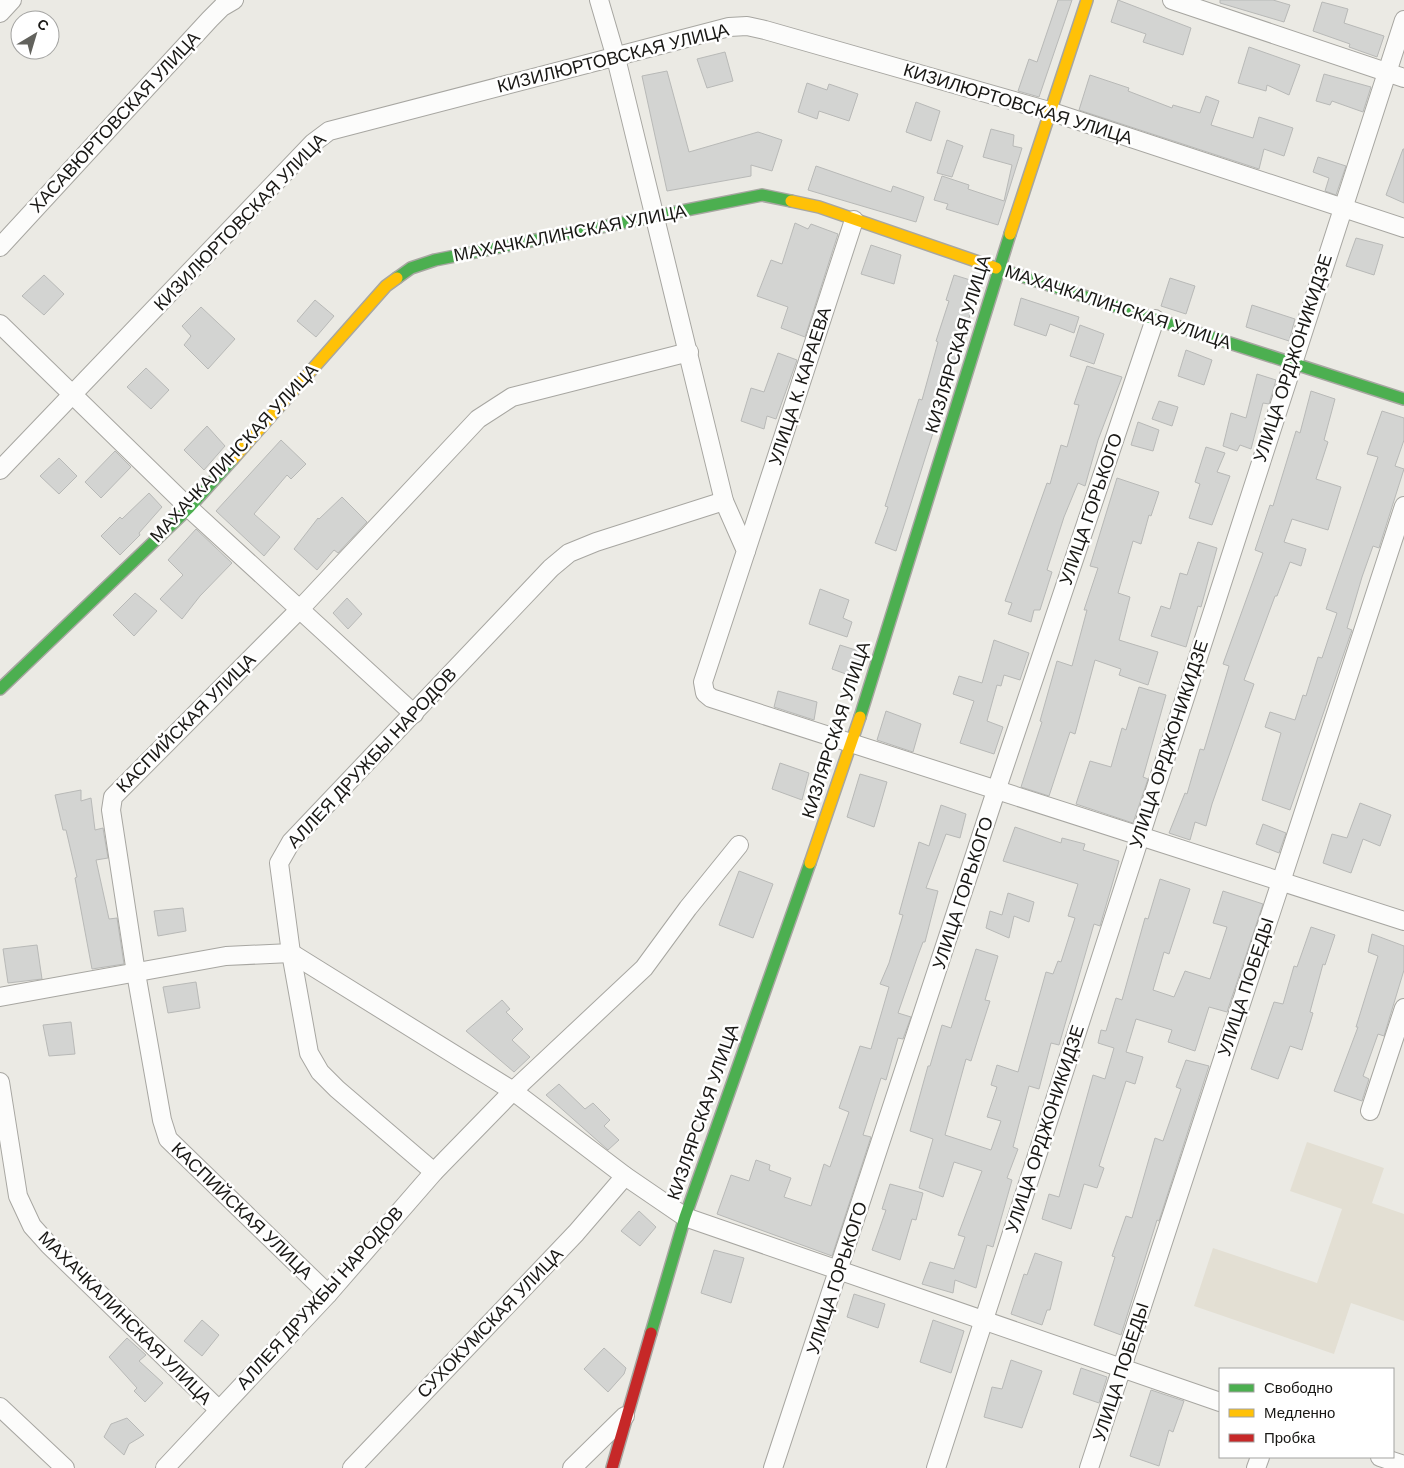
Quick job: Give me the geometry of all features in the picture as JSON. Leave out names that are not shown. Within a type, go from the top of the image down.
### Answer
[{"type":"street","points":[[0,13],[12,0]]},
{"type":"street","name":"ХАСАВЮРТОВСКАЯ УЛИЦА","points":[[0,247],[210,19],[222,7],[234,0]]},
{"type":"street","points":[[599,0],[616,58],[724,502],[746,551]]},
{"type":"street","name":"КИЗЛЯРСКАЯ УЛИЦА","points":[[612,1468],[685,1217],[852,745],[1049,111],[1087,0]]},
{"type":"street","points":[[1172,0],[1396,76]]},
{"type":"street","name":"УЛИЦА ОРДЖОНИКИДЗЕ","points":[[936,1468],[1342,207],[1396,76],[1404,20]]},
{"type":"street","name":"КИЗИЛЮРТОВСКАЯ УЛИЦА","points":[[0,470],[313,143],[328,131],[616,58],[729,27],[747,26],[1049,111],[1404,228]]},
{"type":"street","name":"МАХАЧКАЛИНСКАЯ УЛИЦА","points":[[0,689],[189,508],[386,286],[411,268],[435,260],[762,195],[819,207],[1000,269],[1404,399]]},
{"type":"street","name":"УЛИЦА К. КАРАЕВА","points":[[852,745],[710,698],[706,693],[703,682],[854,220]]},
{"type":"street","name":"УЛИЦА ГОРЬКОГО","points":[[773,1468],[840,1270],[996,791],[1155,319]]},
{"type":"street","points":[[0,324],[189,508],[414,714]]},
{"type":"street","name":"КАСПИЙСКАЯ УЛИЦА","points":[[328,1294],[168,1139],[162,1120],[136,973],[111,810],[113,797],[300,609],[478,419],[495,406],[512,397],[688,352]]},
{"type":"street","name":"АЛЛЕЯ ДРУЖБЫ НАРОДОВ","points":[[434,1172],[320,1072],[309,1053],[291,953],[279,863],[282,854],[291,842],[550,568],[569,553],[596,542],[724,502]]},
{"type":"street","name":"УЛИЦА ПОБЕДЫ","points":[[1089,1468],[1404,506]]},
{"type":"street","points":[[852,745],[1404,921]]},
{"type":"street","name":"АЛЛЕЯ ДРУЖБЫ НАРОДОВ","points":[[164,1468],[328,1294],[434,1172],[513,1092],[644,968],[688,908],[739,845]]},
{"type":"street","points":[[0,997],[226,956],[291,953],[513,1092],[625,1176],[685,1217],[1219,1402]]},
{"type":"street","points":[[1370,1111],[1404,1008]]},
{"type":"street","name":"МАХАЧКАЛИНСКАЯ УЛИЦА","points":[[0,1082],[18,1196],[32,1226],[49,1245],[218,1409]]},
{"type":"street","name":"СУХОКУМСКАЯ УЛИЦА","points":[[352,1468],[569,1240],[625,1176]]},
{"type":"street","points":[[0,1407],[65,1468]]},
{"type":"street","points":[[572,1468],[629,1413]]},
{"type":"street","points":[[1383,1458],[1404,1465]]},
{"type":"shaded area","points":[[1307,1142],[1384,1168],[1372,1203],[1404,1214],[1404,1321],[1351,1303],[1334,1354],[1194,1306],[1213,1248],[1317,1283],[1342,1209],[1290,1191]]},
{"type":"building","points":[[1058,0],[1072,0],[1039,97],[1018,91],[1029,59],[1037,62]]},
{"type":"building","points":[[1118,0],[1191,28],[1183,55],[1143,42],[1146,34],[1111,22]]},
{"type":"building","points":[[1220,0],[1273,0],[1290,5],[1284,22],[1220,3]]},
{"type":"building","points":[[1322,2],[1348,9],[1344,23],[1384,36],[1377,57],[1349,47],[1350,44],[1313,31]]},
{"type":"building","points":[[1249,47],[1300,65],[1289,95],[1267,85],[1266,91],[1238,83]]},
{"type":"building","points":[[725,52],[733,81],[707,88],[697,59]]},
{"type":"building","points":[[667,71],[689,152],[758,132],[782,140],[772,171],[751,165],[751,176],[667,191],[642,76]]},
{"type":"building","points":[[1324,74],[1371,87],[1363,112],[1332,101],[1330,105],[1316,101]]},
{"type":"building","points":[[1090,75],[1129,88],[1128,91],[1172,108],[1173,105],[1200,113],[1206,96],[1219,101],[1211,125],[1253,138],[1259,117],[1293,128],[1284,156],[1264,149],[1259,169],[1079,110]]},
{"type":"building","points":[[807,83],[827,90],[829,84],[858,94],[849,121],[819,111],[817,119],[798,112]]},
{"type":"building","points":[[916,102],[940,111],[931,141],[906,132]]},
{"type":"building","points":[[991,129],[1014,135],[1013,146],[1022,148],[998,225],[946,209],[948,204],[934,200],[942,176],[969,185],[968,189],[1004,201],[1012,165],[983,157]]},
{"type":"building","points":[[947,140],[963,146],[952,177],[937,173]]},
{"type":"building","points":[[1404,149],[1404,203],[1386,195]]},
{"type":"building","points":[[1318,157],[1346,166],[1336,195],[1325,191],[1329,178],[1313,172]]},
{"type":"building","points":[[816,166],[891,192],[893,186],[924,197],[916,222],[808,190]]},
{"type":"building","points":[[795,223],[808,229],[811,224],[838,234],[805,337],[781,328],[788,307],[757,296],[771,260],[782,264]]},
{"type":"building","points":[[1356,238],[1383,245],[1374,275],[1346,266]]},
{"type":"building","points":[[871,245],[901,255],[894,284],[861,274]]},
{"type":"building","points":[[44,275],[64,294],[44,315],[22,296]]},
{"type":"building","points":[[954,275],[980,283],[896,551],[875,543],[888,507],[885,506],[919,399],[922,400],[938,342],[936,341],[949,301],[946,300]]},
{"type":"building","points":[[1170,278],[1195,286],[1186,314],[1161,306]]},
{"type":"building","points":[[1021,298],[1079,317],[1074,333],[1050,324],[1046,336],[1014,325]]},
{"type":"building","points":[[315,300],[334,316],[316,337],[297,321]]},
{"type":"building","points":[[1252,305],[1295,319],[1289,341],[1246,327]]},
{"type":"building","points":[[201,307],[235,339],[208,369],[184,345],[191,336],[182,326]]},
{"type":"building","points":[[1080,325],[1104,334],[1094,364],[1070,356]]},
{"type":"building","points":[[1186,350],[1212,360],[1204,385],[1178,376]]},
{"type":"building","points":[[778,353],[797,360],[776,419],[767,416],[764,429],[741,421],[751,388],[764,392]]},
{"type":"building","points":[[1087,366],[1122,377],[1098,440],[1085,486],[1078,483],[1064,517],[1047,570],[1052,572],[1040,610],[1034,610],[1031,622],[1008,614],[1012,603],[1005,601],[1047,483],[1050,484],[1061,445],[1067,447],[1079,405],[1074,404]]},
{"type":"building","points":[[146,368],[169,390],[151,409],[127,387]]},
{"type":"building","points":[[1257,374],[1276,380],[1269,404],[1263,403],[1251,449],[1240,445],[1237,451],[1223,446],[1231,413],[1246,418]]},
{"type":"building","points":[[1311,391],[1335,399],[1324,440],[1328,442],[1316,479],[1341,487],[1328,530],[1292,519],[1284,542],[1306,549],[1301,566],[1290,562],[1277,596],[1275,596],[1244,680],[1254,684],[1206,826],[1195,822],[1190,840],[1169,833],[1185,793],[1187,794],[1200,749],[1204,750],[1229,666],[1223,664],[1263,553],[1255,550],[1270,505],[1273,506],[1296,431],[1300,433]]},
{"type":"building","points":[[1159,401],[1178,407],[1172,426],[1152,419]]},
{"type":"building","points":[[1382,411],[1404,418],[1404,440],[1395,466],[1404,469],[1379,548],[1373,546],[1362,577],[1347,628],[1352,630],[1290,810],[1262,800],[1281,733],[1265,727],[1270,712],[1295,720],[1303,695],[1306,696],[1318,657],[1322,658],[1337,613],[1326,609],[1378,457],[1367,454]]},
{"type":"building","points":[[1138,422],[1159,430],[1153,451],[1131,445]]},
{"type":"building","points":[[207,426],[225,446],[204,470],[184,450]]},
{"type":"building","points":[[281,440],[306,464],[291,479],[287,475],[254,514],[280,537],[264,556],[216,511]]},
{"type":"building","points":[[1206,447],[1225,453],[1217,472],[1230,476],[1212,525],[1189,518],[1200,484],[1195,482]]},
{"type":"building","points":[[115,451],[131,467],[101,498],[85,482]]},
{"type":"building","points":[[59,458],[77,476],[59,494],[40,476]]},
{"type":"building","points":[[1117,478],[1159,492],[1151,516],[1149,515],[1141,544],[1133,541],[1118,593],[1130,597],[1119,640],[1158,652],[1148,685],[1119,675],[1121,669],[1095,660],[1075,734],[1070,732],[1049,796],[1021,787],[1042,722],[1040,721],[1057,661],[1072,666],[1087,610],[1084,610],[1098,568],[1090,566]]},
{"type":"building","points":[[149,493],[162,507],[139,533],[140,535],[120,555],[101,536]]},
{"type":"building","points":[[342,497],[367,522],[338,553],[334,550],[317,570],[294,549],[318,518]]},
{"type":"building","points":[[196,529],[232,563],[200,596],[182,619],[160,599],[183,575],[168,560]]},
{"type":"building","points":[[1198,542],[1217,548],[1201,607],[1198,606],[1186,647],[1151,636],[1161,606],[1170,609],[1180,573],[1187,575]]},
{"type":"building","points":[[820,589],[849,600],[843,618],[852,622],[847,637],[809,624]]},
{"type":"building","points":[[135,593],[157,611],[134,636],[113,615]]},
{"type":"building","points":[[347,598],[362,614],[348,629],[333,613]]},
{"type":"building","points":[[994,640],[1029,653],[1020,680],[1004,675],[1001,686],[997,685],[987,721],[1003,727],[994,754],[960,743],[974,701],[953,694],[959,676],[982,683]]},
{"type":"building","points":[[840,645],[865,653],[857,678],[832,669]]},
{"type":"building","points":[[1139,687],[1166,695],[1143,777],[1148,779],[1133,823],[1076,804],[1090,761],[1111,767],[1122,728],[1126,730]]},
{"type":"building","points":[[778,691],[817,702],[814,720],[774,707]]},
{"type":"building","points":[[886,711],[921,724],[913,752],[877,740]]},
{"type":"building","points":[[780,763],[809,773],[802,800],[772,789]]},
{"type":"building","points":[[860,774],[887,782],[874,827],[847,817]]},
{"type":"building","points":[[81,790],[81,801],[91,798],[95,830],[103,828],[108,858],[96,860],[109,919],[117,918],[124,964],[92,969],[75,878],[77,877],[66,830],[63,830],[55,795]]},
{"type":"building","points":[[1360,803],[1391,815],[1380,846],[1363,839],[1351,873],[1323,863],[1332,834],[1347,838]]},
{"type":"building","points":[[941,805],[966,814],[960,838],[946,834],[926,888],[938,891],[925,942],[923,942],[898,1013],[911,1017],[903,1039],[898,1038],[886,1080],[881,1078],[863,1135],[871,1137],[832,1256],[717,1214],[731,1175],[749,1181],[756,1160],[770,1165],[769,1170],[791,1178],[784,1197],[811,1206],[824,1164],[830,1167],[849,1112],[839,1108],[860,1046],[871,1049],[889,987],[880,984],[889,963],[903,915],[899,914],[919,842],[929,846]]},
{"type":"building","points":[[1263,824],[1286,833],[1279,853],[1256,844]]},
{"type":"building","points":[[1015,827],[1061,843],[1062,838],[1085,844],[1083,850],[1119,861],[1100,926],[1094,924],[1059,1045],[1051,1043],[1039,1089],[1029,1086],[1013,1147],[1018,1149],[1007,1178],[1012,1180],[993,1247],[987,1245],[976,1288],[955,1280],[953,1293],[922,1284],[930,1262],[954,1269],[965,1237],[958,1235],[982,1171],[954,1162],[943,1197],[919,1188],[933,1139],[910,1131],[928,1066],[930,1066],[942,1025],[951,1028],[976,949],[998,956],[985,1000],[990,1001],[971,1061],[966,1059],[945,1135],[991,1150],[1001,1121],[987,1117],[997,1087],[991,1085],[997,1065],[1018,1072],[1046,972],[1053,974],[1058,961],[1061,962],[1075,918],[1068,916],[1078,884],[1003,861]]},
{"type":"building","points":[[739,871],[773,884],[753,938],[719,925]]},
{"type":"building","points":[[1160,879],[1190,889],[1169,954],[1164,952],[1153,990],[1174,997],[1185,971],[1210,979],[1227,927],[1213,923],[1223,891],[1263,904],[1227,1012],[1209,1007],[1195,1051],[1168,1042],[1172,1030],[1136,1019],[1126,1052],[1143,1057],[1135,1084],[1126,1081],[1099,1166],[1104,1168],[1097,1188],[1084,1184],[1071,1229],[1042,1219],[1049,1194],[1059,1197],[1093,1075],[1105,1079],[1114,1048],[1098,1043],[1101,1030],[1106,1031],[1116,998],[1122,1000],[1145,918],[1148,919]]},
{"type":"building","points":[[1008,893],[1034,902],[1029,922],[1014,916],[1009,938],[986,928],[990,911],[1002,915]]},
{"type":"building","points":[[183,908],[186,931],[158,936],[154,911]]},
{"type":"building","points":[[1311,927],[1335,935],[1325,965],[1323,964],[1310,1012],[1313,1013],[1302,1050],[1290,1046],[1278,1079],[1251,1069],[1274,1002],[1283,1004],[1294,966],[1297,967]]},
{"type":"building","points":[[1372,934],[1404,946],[1404,970],[1384,1036],[1378,1034],[1363,1076],[1369,1079],[1362,1101],[1334,1091],[1358,1027],[1356,1027],[1378,956],[1368,952]]},
{"type":"building","points":[[37,945],[42,979],[8,983],[3,949]]},
{"type":"building","points":[[196,982],[200,1008],[168,1013],[163,987]]},
{"type":"building","points":[[502,1000],[510,1009],[506,1012],[523,1029],[512,1040],[530,1057],[514,1072],[466,1031]]},
{"type":"building","points":[[71,1022],[75,1054],[49,1056],[43,1025]]},
{"type":"building","points":[[1186,1060],[1209,1066],[1159,1221],[1157,1220],[1121,1335],[1094,1325],[1115,1257],[1112,1256],[1126,1216],[1132,1218],[1155,1138],[1163,1141],[1181,1089],[1176,1087]]},
{"type":"building","points":[[559,1084],[585,1109],[593,1103],[610,1120],[604,1126],[619,1140],[608,1150],[546,1095]]},
{"type":"building","points":[[890,1184],[923,1193],[916,1220],[912,1219],[900,1260],[872,1250],[886,1210],[882,1209]]},
{"type":"building","points":[[639,1211],[656,1227],[640,1246],[621,1231]]},
{"type":"building","points":[[714,1250],[744,1258],[731,1303],[701,1293]]},
{"type":"building","points":[[1035,1253],[1062,1262],[1050,1310],[1047,1310],[1042,1325],[1011,1314],[1024,1274],[1027,1275]]},
{"type":"building","points":[[854,1294],[885,1304],[878,1328],[847,1317]]},
{"type":"building","points":[[202,1320],[219,1335],[202,1356],[184,1341]]},
{"type":"building","points":[[933,1320],[964,1331],[951,1373],[920,1362]]},
{"type":"building","points":[[127,1338],[146,1355],[139,1361],[163,1383],[145,1402],[134,1391],[137,1388],[109,1357]]},
{"type":"building","points":[[604,1348],[626,1368],[624,1374],[608,1392],[584,1369]]},
{"type":"building","points":[[1011,1360],[1042,1371],[1022,1428],[984,1417],[992,1387],[1002,1389]]},
{"type":"building","points":[[1081,1368],[1107,1377],[1099,1403],[1073,1394]]},
{"type":"building","points":[[1151,1390],[1184,1401],[1173,1432],[1169,1430],[1159,1466],[1130,1456]]},
{"type":"building","points":[[127,1418],[144,1435],[129,1444],[124,1455],[104,1437],[111,1424]]},
{"type":"traffic: fast","points":[[397,278],[411,268],[435,260],[762,195],[791,201]]},
{"type":"traffic: fast","points":[[860,717],[1010,234]]},
{"type":"traffic: fast","points":[[996,268],[1404,399]]},
{"type":"traffic: fast","points":[[0,689],[189,508],[233,459]]},
{"type":"traffic: fast","points":[[651,1333],[685,1217],[810,863]]},
{"type":"traffic: slow","points":[[1010,234],[1087,0]]},
{"type":"traffic: slow","points":[[791,201],[819,207],[996,268]]},
{"type":"traffic: slow","points":[[233,459],[386,286],[397,278]]},
{"type":"traffic: slow","points":[[810,863],[860,717]]},
{"type":"traffic: jam","points":[[612,1468],[651,1333]]}]
